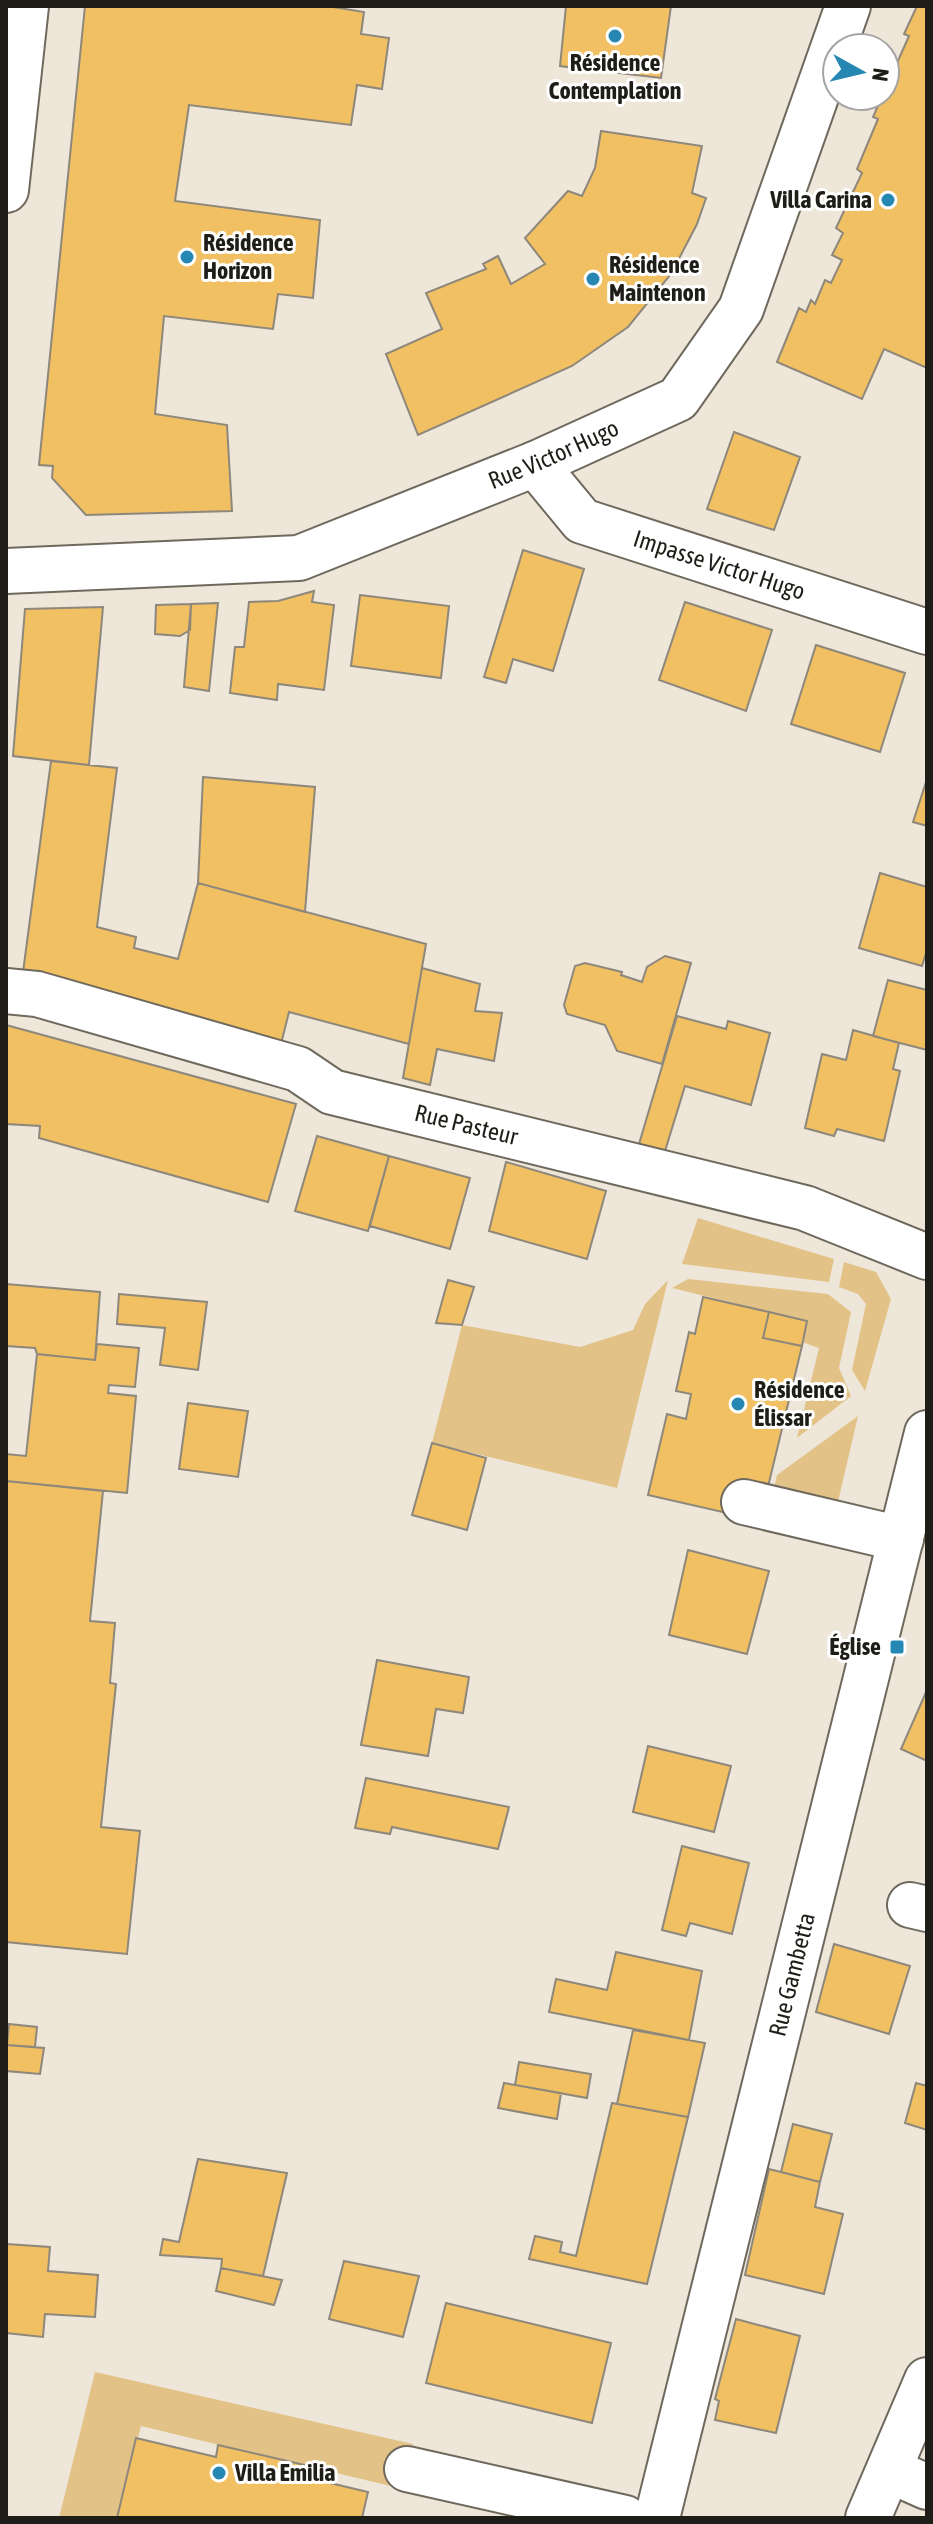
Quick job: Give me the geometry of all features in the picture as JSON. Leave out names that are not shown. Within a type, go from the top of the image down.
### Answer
[{"type":"street","points":[[6,190],[26,6]]},
{"type":"street","name":"Rue Victor Hugo","points":[[6,571],[299,558],[535,464],[678,399],[741,309],[848,6]]},
{"type":"street","name":"Impasse Victor Hugo","points":[[535,464],[582,521],[927,632]]},
{"type":"street","name":"Rue Pasteur","points":[[6,991],[37,994],[298,1069],[332,1092],[805,1208],[927,1257]]},
{"type":"street","name":"Rue Gambetta","points":[[657,2518],[927,1433]]},
{"type":"street","points":[[744,1502],[901,1539]]},
{"type":"street","points":[[868,2518],[908,2478],[927,2380]]},
{"type":"street","points":[[407,2469],[625,2518]]},
{"type":"shaded area","points":[[698,1218],[834,1259],[829,1282],[682,1264]]},
{"type":"shaded area","points":[[844,1262],[876,1272],[891,1299],[865,1391],[852,1370],[866,1304],[858,1294],[839,1287]]},
{"type":"shaded area","points":[[688,1279],[828,1294],[851,1312],[839,1368],[851,1396],[797,1438],[819,1348],[802,1342],[807,1321],[672,1288]]},
{"type":"shaded area","points":[[668,1280],[617,1488],[432,1443],[462,1325],[580,1347],[633,1330],[645,1304]]},
{"type":"shaded area","points":[[858,1416],[837,1506],[773,1492],[777,1475]]},
{"type":"shaded area","points":[[95,2372],[413,2444],[403,2489],[141,2426],[117,2518],[59,2518]]},
{"type":"building","name":"Résidence Horizon","points":[[85,6],[327,6],[364,12],[361,34],[389,38],[382,89],[357,85],[351,125],[189,105],[175,201],[320,220],[313,298],[278,294],[273,329],[164,316],[155,414],[227,425],[232,511],[86,515],[52,478],[53,466],[39,465]]},
{"type":"building","name":"Résidence Contemplation","points":[[566,6],[671,6],[661,78],[560,66]]},
{"type":"building","name":"Villa Carina","points":[[917,6],[927,6],[927,368],[884,349],[862,399],[777,362],[799,308],[806,312],[811,300],[815,304],[825,280],[831,283],[842,260],[832,255],[843,233],[836,228],[862,173],[857,169],[878,119],[873,117],[875,112],[901,112],[901,54],[909,36],[904,34]]},
{"type":"building","name":"Résidence Maintenon","points":[[601,131],[702,146],[692,193],[706,198],[697,224],[671,274],[628,327],[572,366],[418,435],[386,354],[442,329],[426,293],[486,269],[483,264],[498,256],[511,284],[545,264],[525,238],[568,191],[582,196],[595,168]]},
{"type":"building","points":[[734,432],[800,457],[774,530],[707,509]]},
{"type":"building","points":[[523,550],[584,569],[553,671],[513,659],[506,683],[484,677]]},
{"type":"building","points":[[314,591],[312,602],[334,605],[324,690],[278,684],[277,700],[230,693],[235,647],[244,647],[249,602],[278,601]]},
{"type":"building","points":[[360,595],[449,606],[441,678],[351,666]]},
{"type":"building","points":[[685,602],[772,630],[746,711],[659,680]]},
{"type":"building","points":[[218,603],[209,691],[184,687],[191,604]]},
{"type":"building","points":[[191,604],[190,630],[180,636],[155,634],[156,605]]},
{"type":"building","points":[[103,607],[89,765],[13,756],[25,609]]},
{"type":"building","points":[[816,645],[905,673],[880,752],[791,724]]},
{"type":"building","points":[[51,761],[117,768],[97,927],[136,937],[134,948],[178,959],[198,883],[426,944],[409,1044],[289,1012],[281,1044],[23,972]]},
{"type":"building","points":[[203,777],[315,787],[305,912],[198,883]]},
{"type":"building","points":[[927,779],[927,826],[913,822]]},
{"type":"building","points":[[880,873],[927,887],[927,950],[922,966],[859,948]]},
{"type":"building","points":[[665,956],[691,963],[662,1064],[617,1051],[605,1025],[567,1014],[564,1005],[575,966],[585,963],[622,972],[621,975],[642,982],[647,967]]},
{"type":"building","points":[[422,968],[480,984],[475,1011],[502,1013],[494,1061],[437,1049],[430,1085],[403,1078]]},
{"type":"building","points":[[888,980],[927,990],[927,1050],[873,1036]]},
{"type":"building","points":[[677,1016],[726,1029],[728,1021],[770,1033],[751,1105],[685,1086],[665,1151],[639,1144]]},
{"type":"building","points":[[6,1025],[296,1104],[268,1202],[39,1138],[40,1126],[6,1124]]},
{"type":"building","points":[[853,1030],[899,1043],[893,1069],[900,1071],[884,1141],[837,1129],[834,1136],[805,1128],[822,1054],[846,1060]]},
{"type":"building","points":[[317,1136],[389,1156],[368,1231],[295,1211]]},
{"type":"building","points":[[389,1156],[470,1178],[450,1249],[370,1226]]},
{"type":"building","points":[[506,1162],[606,1191],[587,1259],[489,1231]]},
{"type":"building","points":[[448,1280],[474,1287],[462,1325],[436,1323]]},
{"type":"building","points":[[6,1284],[100,1292],[95,1360],[37,1354],[35,1348],[6,1346]]},
{"type":"building","points":[[119,1294],[207,1302],[198,1370],[160,1365],[165,1328],[117,1324]]},
{"type":"building","name":"Résidence Élissar","points":[[703,1297],[769,1312],[763,1338],[802,1346],[766,1495],[740,1516],[648,1495],[667,1414],[686,1419],[691,1394],[676,1391],[689,1332],[695,1334]]},
{"type":"building","points":[[769,1312],[807,1321],[802,1346],[763,1338]]},
{"type":"building","points":[[97,1344],[139,1348],[135,1387],[109,1385],[108,1393],[136,1396],[127,1493],[6,1481],[6,1454],[26,1456],[37,1354],[95,1360]]},
{"type":"building","points":[[188,1403],[248,1411],[238,1477],[179,1469]]},
{"type":"building","points":[[432,1443],[486,1458],[467,1530],[412,1515]]},
{"type":"building","points":[[6,1481],[103,1491],[90,1621],[115,1623],[110,1683],[116,1684],[101,1827],[140,1831],[127,1954],[6,1942]]},
{"type":"building","points":[[688,1550],[769,1571],[747,1654],[669,1635]]},
{"type":"building","points":[[377,1660],[469,1677],[463,1713],[436,1709],[428,1756],[361,1745]]},
{"type":"building","points":[[927,1690],[927,1761],[901,1749]]},
{"type":"building","points":[[648,1746],[731,1766],[714,1832],[633,1812]]},
{"type":"building","points":[[366,1778],[509,1807],[498,1849],[392,1827],[390,1834],[355,1828]]},
{"type":"building","points":[[682,1846],[749,1863],[732,1934],[690,1923],[686,1936],[662,1930]]},
{"type":"building","points":[[834,1944],[910,1966],[889,2034],[816,2012]]},
{"type":"building","points":[[616,1952],[702,1971],[689,2040],[549,2012],[556,1979],[607,1990]]},
{"type":"building","points":[[9,2024],[37,2027],[35,2047],[7,2045]]},
{"type":"building","points":[[633,2030],[705,2043],[688,2117],[617,2104]]},
{"type":"building","points":[[6,2045],[44,2048],[40,2074],[6,2071]]},
{"type":"building","points":[[519,2062],[591,2074],[587,2098],[515,2085]]},
{"type":"building","points":[[504,2083],[561,2093],[557,2119],[498,2108]]},
{"type":"building","points":[[916,2083],[927,2086],[927,2130],[905,2123]]},
{"type":"building","points":[[612,2103],[688,2117],[647,2284],[529,2259],[535,2236],[562,2242],[560,2252],[576,2256]]},
{"type":"building","points":[[793,2124],[832,2134],[820,2182],[781,2172]]},
{"type":"building","points":[[198,2159],[287,2173],[263,2276],[221,2268],[222,2259],[160,2255],[163,2239],[179,2242]]},
{"type":"building","points":[[769,2169],[820,2182],[815,2207],[843,2214],[824,2294],[745,2275]]},
{"type":"building","points":[[6,2244],[50,2247],[48,2271],[98,2275],[95,2317],[45,2314],[43,2337],[6,2333]]},
{"type":"building","points":[[344,2261],[419,2276],[403,2337],[329,2319]]},
{"type":"building","points":[[221,2268],[282,2280],[274,2305],[216,2291]]},
{"type":"building","points":[[446,2303],[611,2343],[592,2423],[426,2383]]},
{"type":"building","points":[[736,2319],[800,2336],[776,2433],[715,2420],[719,2401],[715,2399]]},
{"type":"building","name":"Villa Emilia","points":[[136,2438],[216,2457],[218,2445],[313,2467],[309,2478],[368,2492],[362,2518],[117,2518]]},
{"type":"place","name":"Résidence Contemplation","points":[[615,36]]},
{"type":"place","name":"Villa Carina","points":[[888,200]]},
{"type":"place","name":"Résidence Horizon","points":[[187,257]]},
{"type":"place","name":"Résidence Maintenon","points":[[593,279]]},
{"type":"place","name":"Résidence Élissar","points":[[738,1404]]},
{"type":"place","name":"Église","points":[[897,1647]]},
{"type":"place","name":"Villa Emilia","points":[[219,2473]]}]
